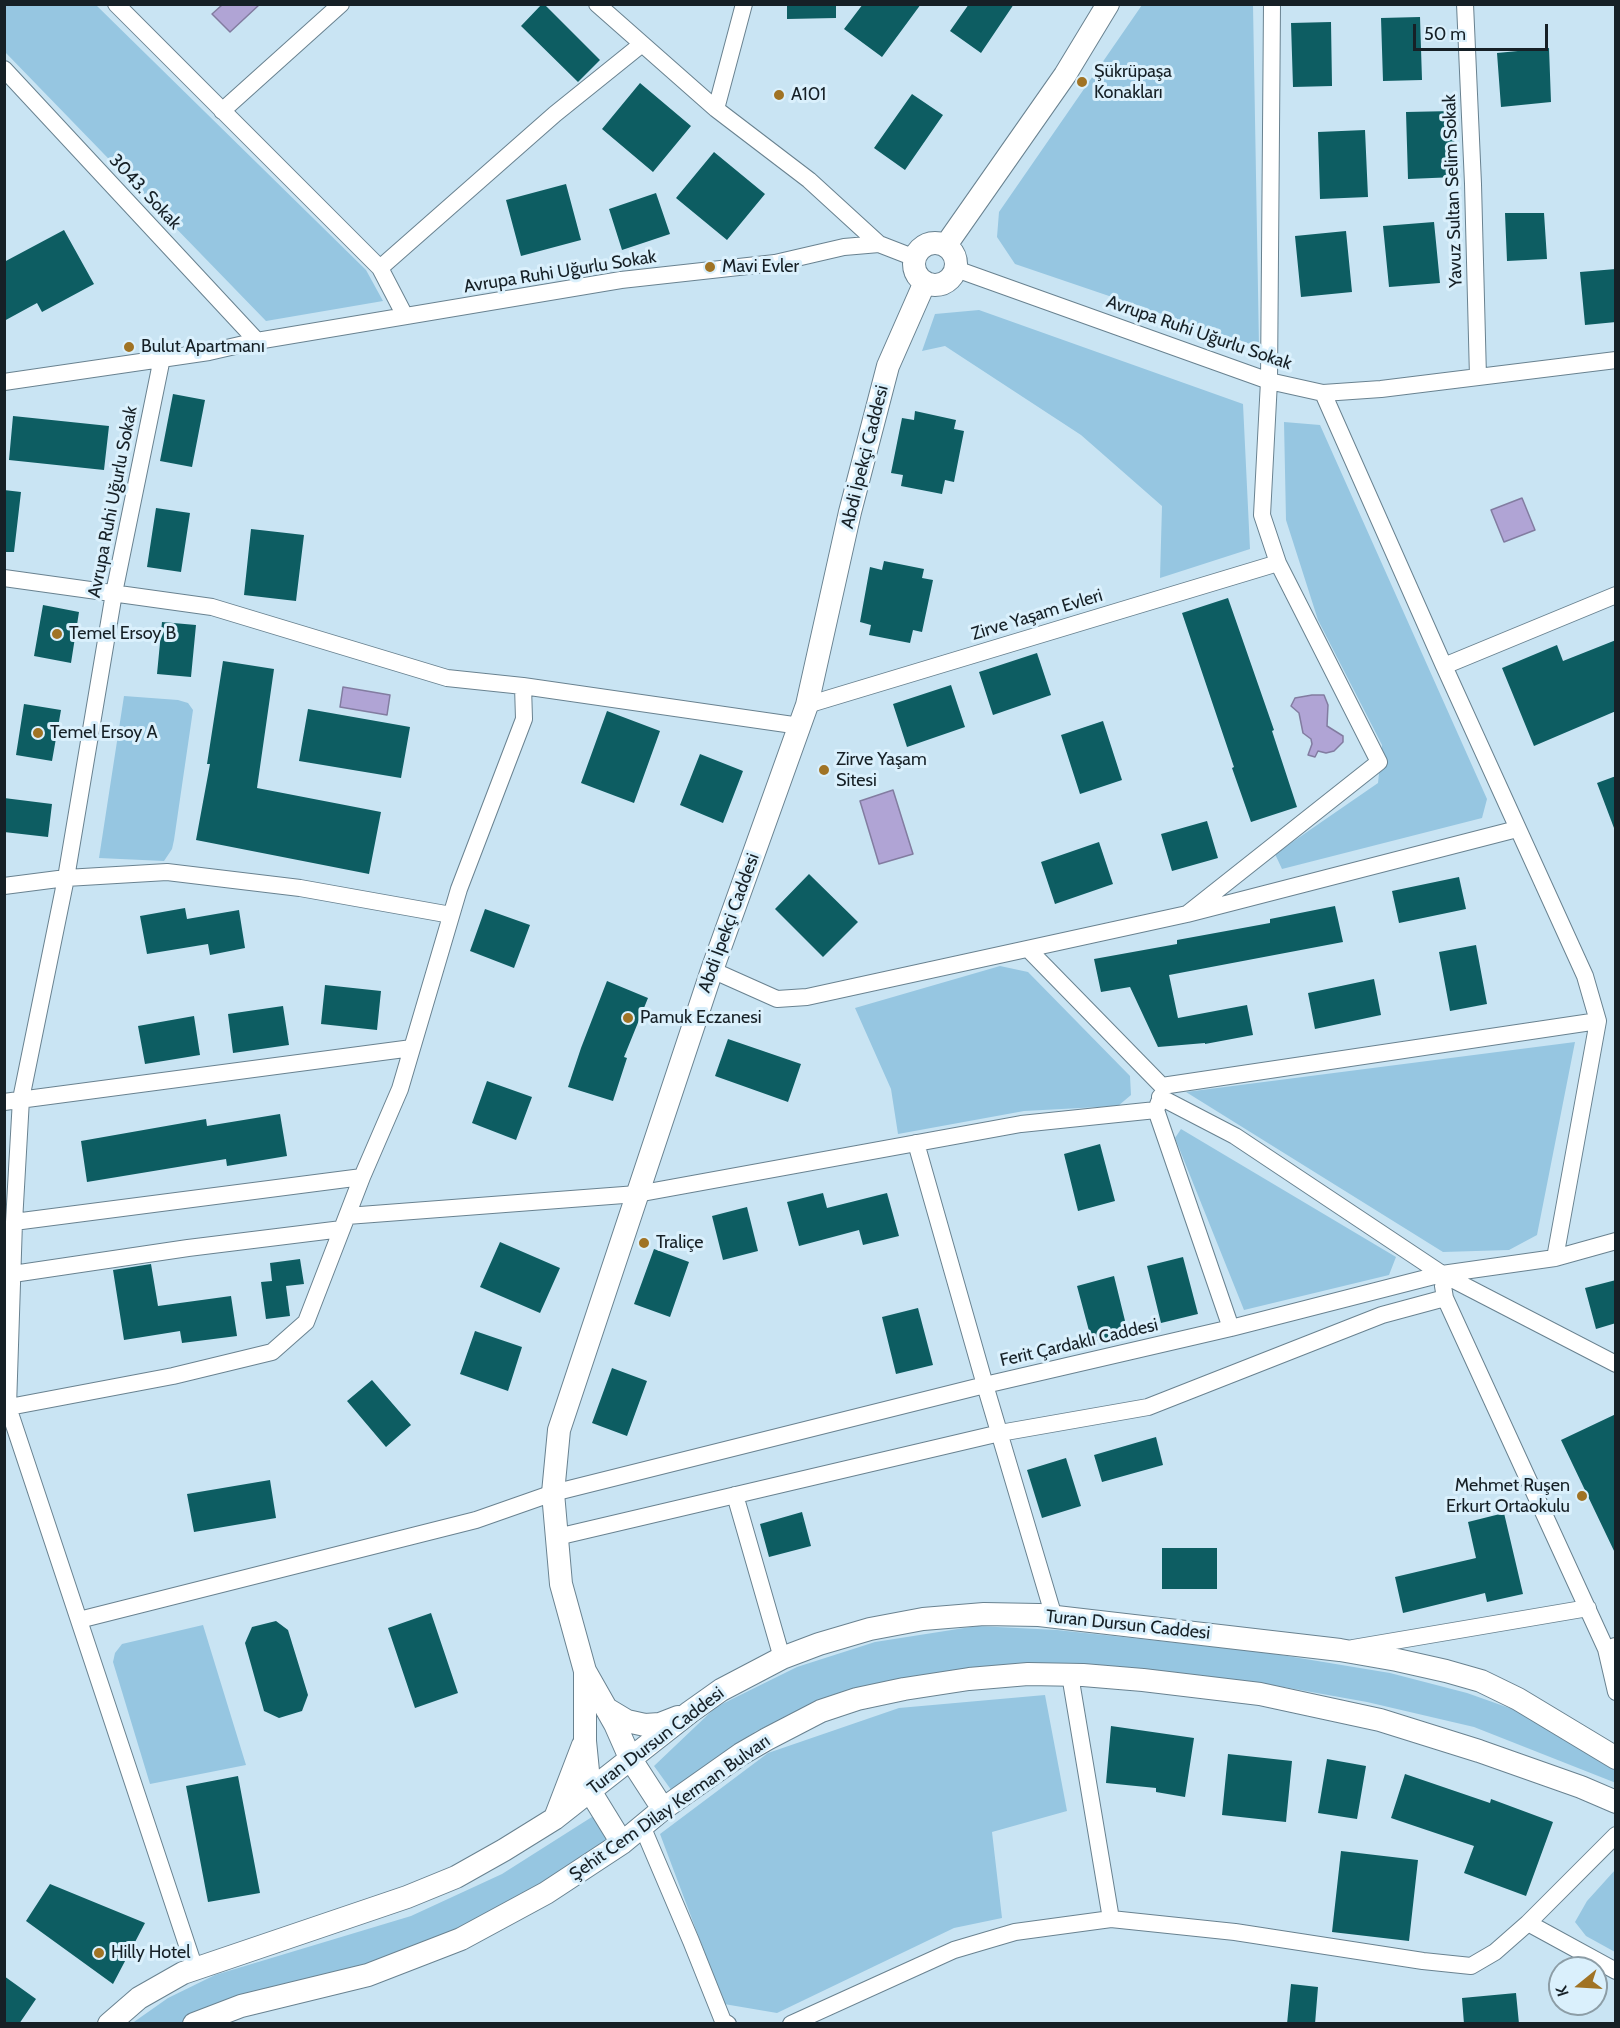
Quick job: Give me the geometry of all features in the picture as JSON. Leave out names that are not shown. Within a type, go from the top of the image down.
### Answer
[{"type":"main road","points":[[946,245],[1065,75],[1108,4]]},
{"type":"main road","points":[[938,242],[946,245],[955,255],[954,275],[944,284],[924,282],[915,272],[915,258],[924,246],[930,243],[938,242]]},
{"type":"main road","name":"Abdi İpekçi Caddesi","points":[[585,1671],[561,1584],[553,1493],[559,1430],[711,970],[804,715],[850,512],[888,366],[924,282]]},
{"type":"main road","name":"Turan Dursun Caddesi","points":[[109,2024],[139,1998],[162,1984],[195,1969],[407,1897],[456,1877],[554,1819],[630,1758],[721,1690],[782,1659],[819,1644],[870,1629],[923,1619],[984,1614],[1054,1617],[1340,1650],[1446,1671],[1481,1681],[1518,1699],[1616,1758]]},
{"type":"main road","points":[[585,1671],[607,1709],[630,1758],[663,1809]]},
{"type":"main road","points":[[585,1671],[585,1741],[590,1791],[622,1843]]},
{"type":"main road","name":"Şehit Cem Dilay Kerman Bulvarı","points":[[194,2024],[250,2003],[368,1974],[461,1940],[546,1893],[622,1843],[663,1809],[741,1754],[767,1739],[821,1711],[856,1699],[904,1689],[969,1679],[1028,1674],[1143,1680],[1260,1694],[1380,1720],[1479,1751],[1616,1802]]},
{"type":"main road","points":[[607,1709],[627,1721],[645,1725],[660,1724],[690,1712]]},
{"type":"main road","points":[[554,1819],[585,1741]]},
{"type":"street","points":[[116,4],[380,268],[405,316]]},
{"type":"street","points":[[222,111],[341,4]]},
{"type":"street","points":[[597,4],[716,109],[810,180],[879,244]]},
{"type":"street","points":[[716,109],[744,4]]},
{"type":"street","points":[[1187,914],[1379,762],[1278,563],[1262,515],[1269,381],[1272,4]]},
{"type":"street","name":"Yavuz Sultan Selim Sokak","points":[[1466,4],[1478,376]]},
{"type":"street","points":[[380,268],[555,114],[642,44]]},
{"type":"street","name":"3043. Sokak","points":[[4,69],[257,341]]},
{"type":"street","name":"Avrupa Ruhi Uğurlu Sokak","points":[[6,1408],[14,1222],[13,1101],[66,878],[114,593],[162,358],[209,352],[257,341],[621,280],[775,263],[844,248],[879,244],[915,258]]},
{"type":"street","name":"Avrupa Ruhi Uğurlu Sokak","points":[[956,269],[1269,381],[1323,393],[1381,389],[1616,360]]},
{"type":"street","points":[[4,382],[162,358]]},
{"type":"street","points":[[1323,393],[1585,976],[1598,1021],[1555,1258]]},
{"type":"street","name":"Zirve Yaşam Evleri","points":[[804,715],[1278,563]]},
{"type":"street","points":[[4,578],[212,607],[447,678],[804,715]]},
{"type":"street","points":[[1444,666],[1616,595]]},
{"type":"street","points":[[195,1969],[6,1408],[173,1376],[272,1352],[306,1322],[362,1177],[400,1089],[459,889],[524,719],[523,686]]},
{"type":"street","points":[[711,970],[777,999],[797,998],[1187,914],[1517,829]]},
{"type":"street","points":[[4,886],[66,878],[166,872],[300,888],[451,915]]},
{"type":"street","points":[[1028,949],[1159,1098],[1235,1136],[1442,1274],[1616,1364]]},
{"type":"street","points":[[12,1274],[345,1222],[637,1194],[1159,1098],[1598,1021]]},
{"type":"street","points":[[13,1101],[412,1048]]},
{"type":"street","points":[[1159,1098],[1231,1328]]},
{"type":"street","points":[[916,1143],[1054,1617]]},
{"type":"street","points":[[14,1222],[362,1177]]},
{"type":"street","name":"Ferit Çardaklı Caddesi","points":[[79,1620],[476,1520],[553,1493],[985,1385],[1231,1328],[1442,1274],[1555,1258],[1616,1241]]},
{"type":"street","points":[[1442,1274],[1445,1298],[1588,1608],[1611,1647],[1616,1692]]},
{"type":"street","points":[[557,1537],[1000,1433],[1148,1407],[1382,1315],[1445,1298]]},
{"type":"street","points":[[735,1495],[782,1659]]},
{"type":"street","points":[[1340,1650],[1588,1608]]},
{"type":"street","points":[[1070,1675],[1111,1918]]},
{"type":"street","points":[[642,1826],[723,2021],[728,2024]]},
{"type":"street","points":[[790,2024],[954,1950],[1015,1932],[1111,1918],[1235,1932],[1423,1961],[1471,1966],[1495,1952],[1528,1923],[1616,1835]]},
{"type":"street","points":[[1528,1923],[1616,1971]]},
{"type":"shaded area","points":[[5,4],[96,5],[366,270],[383,301],[266,321],[5,52]]},
{"type":"shaded area","points":[[222,5],[259,5],[230,32],[212,14]]},
{"type":"shaded area","points":[[1142,5],[1253,5],[1259,347],[1015,264],[997,237],[999,212]]},
{"type":"shaded area","points":[[979,310],[1243,404],[1250,549],[1160,578],[1162,506],[1081,435],[945,346],[922,351],[935,314]]},
{"type":"shaded area","points":[[1284,422],[1320,425],[1487,799],[1482,818],[1282,869],[1275,854],[1378,783],[1382,745],[1318,620],[1286,520]]},
{"type":"shaded area","points":[[1522,498],[1535,530],[1504,542],[1491,510]]},
{"type":"shaded area","points":[[343,687],[390,695],[387,715],[340,707]]},
{"type":"shaded area","points":[[1324,695],[1328,705],[1327,726],[1343,736],[1343,742],[1334,751],[1326,753],[1318,751],[1315,757],[1308,755],[1312,744],[1311,739],[1303,733],[1299,713],[1291,706],[1295,698]]},
{"type":"shaded area","points":[[124,696],[178,700],[188,703],[193,710],[174,840],[172,849],[164,861],[99,858]]},
{"type":"shaded area","points":[[893,790],[913,854],[879,864],[860,801]]},
{"type":"shaded area","points":[[1000,966],[1028,972],[1130,1076],[1131,1095],[1118,1106],[1024,1111],[898,1134],[891,1089],[855,1008]]},
{"type":"shaded area","points":[[1575,1042],[1537,1235],[1509,1250],[1443,1252],[1186,1092]]},
{"type":"shaded area","points":[[1181,1129],[1396,1257],[1389,1275],[1244,1310],[1175,1138]]},
{"type":"shaded area","points":[[203,1625],[246,1765],[150,1784],[113,1662],[115,1653],[122,1644]]},
{"type":"shaded area","points":[[977,1626],[1057,1630],[1263,1652],[1390,1673],[1467,1693],[1515,1710],[1615,1770],[1616,1783],[1474,1727],[1367,1702],[1261,1683],[1157,1672],[843,1692],[756,1731],[672,1791],[654,1766],[716,1707],[797,1667],[875,1642]]},
{"type":"shaded area","points":[[1045,1695],[1067,1811],[992,1832],[1002,1918],[954,1928],[777,2013],[724,2004],[660,1834],[768,1753],[899,1708]]},
{"type":"shaded area","points":[[595,1815],[612,1845],[449,1939],[185,2023],[131,2024],[168,1998],[215,1975],[411,1916],[502,1874]]},
{"type":"shaded area","points":[[1615,1870],[1615,1952],[1586,1936],[1575,1922],[1587,1901]]},
{"type":"building","points":[[542,4],[600,60],[578,82],[521,26]]},
{"type":"building","points":[[787,4],[836,4],[836,18],[787,19]]},
{"type":"building","points":[[863,4],[921,4],[882,57],[844,29]]},
{"type":"building","points":[[969,4],[1014,4],[981,53],[950,31]]},
{"type":"building","points":[[1420,17],[1422,80],[1383,81],[1381,18]]},
{"type":"building","points":[[1331,22],[1332,86],[1293,87],[1291,23]]},
{"type":"building","points":[[1549,48],[1551,102],[1501,107],[1497,53]]},
{"type":"building","points":[[640,83],[691,126],[653,172],[602,129]]},
{"type":"building","points":[[912,94],[943,115],[905,170],[874,148]]},
{"type":"building","points":[[1453,111],[1456,177],[1408,179],[1406,112]]},
{"type":"building","points":[[1365,130],[1368,197],[1320,199],[1318,132]]},
{"type":"building","points":[[714,152],[765,194],[727,240],[676,198]]},
{"type":"building","points":[[566,184],[581,240],[521,256],[506,200]]},
{"type":"building","points":[[656,193],[670,234],[622,250],[609,209]]},
{"type":"building","points":[[1505,213],[1544,213],[1547,259],[1507,261]]},
{"type":"building","points":[[1434,222],[1440,283],[1389,287],[1383,226]]},
{"type":"building","points":[[64,230],[94,284],[42,312],[37,303],[4,321],[4,262]]},
{"type":"building","points":[[1346,231],[1352,292],[1301,297],[1295,236]]},
{"type":"building","points":[[1616,269],[1616,322],[1585,325],[1580,272]]},
{"type":"building","points":[[173,394],[205,400],[192,467],[160,461]]},
{"type":"building","points":[[915,411],[956,420],[954,429],[964,431],[954,482],[945,480],[942,494],[901,486],[903,475],[891,473],[902,418],[914,420]]},
{"type":"building","points":[[13,416],[109,426],[104,470],[9,460]]},
{"type":"building","points":[[4,490],[21,492],[14,552],[4,552]]},
{"type":"building","points":[[156,508],[190,513],[181,572],[147,567]]},
{"type":"building","points":[[251,529],[304,535],[296,601],[244,595]]},
{"type":"building","points":[[884,561],[924,569],[922,578],[933,580],[922,632],[913,630],[910,643],[869,635],[871,625],[860,622],[870,567],[882,570]]},
{"type":"building","points":[[1228,598],[1274,730],[1272,731],[1297,807],[1251,822],[1182,613]]},
{"type":"building","name":"Temel Ersoy B","points":[[43,605],[79,612],[71,663],[34,656]]},
{"type":"building","points":[[162,622],[196,625],[191,677],[157,674]]},
{"type":"building","points":[[1616,640],[1616,711],[1534,746],[1502,668],[1557,645],[1563,661]]},
{"type":"building","points":[[1037,653],[1051,695],[993,715],[979,672]]},
{"type":"building","points":[[223,661],[274,669],[257,788],[381,812],[369,874],[196,840],[210,764],[207,764]]},
{"type":"building","points":[[951,685],[965,727],[907,747],[893,704]]},
{"type":"building","name":"Temel Ersoy A","points":[[24,704],[61,710],[52,761],[16,755]]},
{"type":"building","points":[[308,709],[410,727],[401,778],[299,761]]},
{"type":"building","points":[[607,711],[660,731],[634,803],[581,783]]},
{"type":"building","points":[[1103,721],[1122,780],[1080,794],[1061,735]]},
{"type":"building","points":[[700,754],[743,771],[723,823],[680,805]]},
{"type":"building","points":[[1616,776],[1616,828],[1614,828],[1597,783]]},
{"type":"building","points":[[4,798],[52,804],[48,837],[4,832]]},
{"type":"building","points":[[1207,821],[1218,858],[1172,871],[1161,834]]},
{"type":"building","points":[[1099,842],[1113,884],[1055,904],[1041,862]]},
{"type":"building","points":[[809,874],[858,922],[823,957],[775,909]]},
{"type":"building","points":[[1459,877],[1466,909],[1399,923],[1392,891]]},
{"type":"building","points":[[1335,906],[1343,942],[1169,975],[1178,1018],[1247,1005],[1253,1035],[1205,1044],[1158,1047],[1130,987],[1101,992],[1094,959],[1177,944],[1177,940],[1270,923],[1270,919]]},
{"type":"building","points":[[185,908],[187,919],[239,910],[245,948],[210,955],[208,944],[147,954],[140,916]]},
{"type":"building","points":[[485,909],[530,925],[514,968],[470,951]]},
{"type":"building","points":[[1476,945],[1487,1004],[1450,1011],[1439,952]]},
{"type":"building","points":[[1374,979],[1381,1015],[1315,1029],[1308,993]]},
{"type":"building","points":[[607,981],[648,998],[624,1057],[627,1058],[613,1101],[568,1087]]},
{"type":"building","points":[[325,985],[381,991],[377,1030],[321,1024]]},
{"type":"building","points":[[283,1006],[289,1045],[233,1053],[228,1014]]},
{"type":"building","points":[[194,1016],[200,1055],[145,1064],[138,1026]]},
{"type":"building","points":[[728,1039],[801,1064],[788,1102],[715,1076]]},
{"type":"building","points":[[487,1081],[532,1097],[516,1140],[472,1123]]},
{"type":"building","points":[[280,1114],[287,1156],[227,1166],[226,1159],[87,1182],[81,1141],[206,1119],[207,1126]]},
{"type":"building","points":[[1100,1144],[1115,1201],[1078,1211],[1064,1154]]},
{"type":"building","points":[[823,1193],[827,1208],[887,1193],[899,1236],[863,1245],[859,1230],[799,1246],[787,1202]]},
{"type":"building","points":[[747,1207],[758,1251],[723,1260],[712,1216]]},
{"type":"building","points":[[500,1242],[560,1268],[540,1313],[480,1287]]},
{"type":"building","points":[[654,1249],[689,1262],[670,1317],[634,1304]]},
{"type":"building","points":[[1183,1257],[1198,1314],[1161,1323],[1147,1266]]},
{"type":"building","points":[[300,1259],[304,1284],[286,1286],[290,1316],[266,1319],[261,1282],[272,1281],[270,1263]]},
{"type":"building","points":[[151,1264],[158,1306],[231,1296],[237,1336],[182,1343],[180,1331],[124,1340],[113,1270]]},
{"type":"building","points":[[1114,1276],[1128,1333],[1092,1342],[1077,1286]]},
{"type":"building","points":[[1616,1280],[1616,1323],[1596,1329],[1585,1288]]},
{"type":"building","points":[[918,1308],[933,1365],[896,1374],[882,1317]]},
{"type":"building","points":[[475,1331],[522,1347],[508,1391],[460,1374]]},
{"type":"building","points":[[612,1368],[647,1381],[627,1436],[592,1423]]},
{"type":"building","points":[[372,1380],[411,1425],[386,1447],[347,1401]]},
{"type":"building","points":[[1616,1414],[1616,1555],[1561,1440]]},
{"type":"building","points":[[1156,1437],[1163,1465],[1102,1482],[1094,1455]]},
{"type":"building","points":[[1066,1458],[1081,1506],[1042,1518],[1027,1470]]},
{"type":"building","points":[[270,1480],[276,1518],[194,1532],[187,1494]]},
{"type":"building","points":[[802,1512],[811,1546],[769,1557],[760,1524]]},
{"type":"building","points":[[1504,1513],[1523,1594],[1487,1602],[1485,1593],[1403,1613],[1395,1577],[1476,1558],[1468,1522]]},
{"type":"building","points":[[1162,1548],[1217,1548],[1217,1589],[1162,1589]]},
{"type":"building","points":[[431,1613],[458,1693],[415,1708],[388,1628]]},
{"type":"building","points":[[276,1621],[288,1630],[308,1695],[302,1711],[279,1718],[264,1711],[245,1643],[252,1627]]},
{"type":"building","points":[[1111,1726],[1194,1738],[1185,1797],[1156,1792],[1156,1788],[1106,1783]]},
{"type":"building","points":[[1228,1754],[1292,1761],[1286,1822],[1222,1815]]},
{"type":"building","points":[[1327,1759],[1366,1766],[1357,1819],[1318,1813]]},
{"type":"building","points":[[1405,1774],[1490,1803],[1491,1799],[1553,1822],[1526,1896],[1464,1873],[1474,1846],[1391,1818]]},
{"type":"building","points":[[238,1776],[260,1893],[208,1902],[186,1786]]},
{"type":"building","points":[[1341,1851],[1418,1860],[1409,1941],[1332,1932]]},
{"type":"building","name":"Hilly Hotel","points":[[50,1884],[145,1923],[113,1984],[26,1921]]},
{"type":"building","points":[[4,1976],[36,1999],[19,2024],[4,2024]]},
{"type":"building","points":[[1291,1984],[1318,1987],[1315,2024],[1287,2024]]},
{"type":"building","points":[[1516,1993],[1519,2024],[1464,2024],[1462,1998]]},
{"type":"place","name":"Şükrüpaşa Konakları","points":[[1082,82]]},
{"type":"place","name":"A101","points":[[779,95]]},
{"type":"place","name":"Mavi Evler","points":[[710,267]]},
{"type":"place","name":"Bulut Apartmanı","points":[[129,347]]},
{"type":"place","name":"Temel Ersoy B","points":[[57,634]]},
{"type":"place","name":"Temel Ersoy A","points":[[38,733]]},
{"type":"place","name":"Zirve Yaşam Sitesi","points":[[824,770]]},
{"type":"place","name":"Pamuk Eczanesi","points":[[628,1018]]},
{"type":"place","name":"Traliçe","points":[[644,1243]]},
{"type":"place","name":"Mehmet Ruşen Erkurt Ortaokulu","points":[[1582,1496]]},
{"type":"place","name":"Hilly Hotel","points":[[99,1953]]}]
